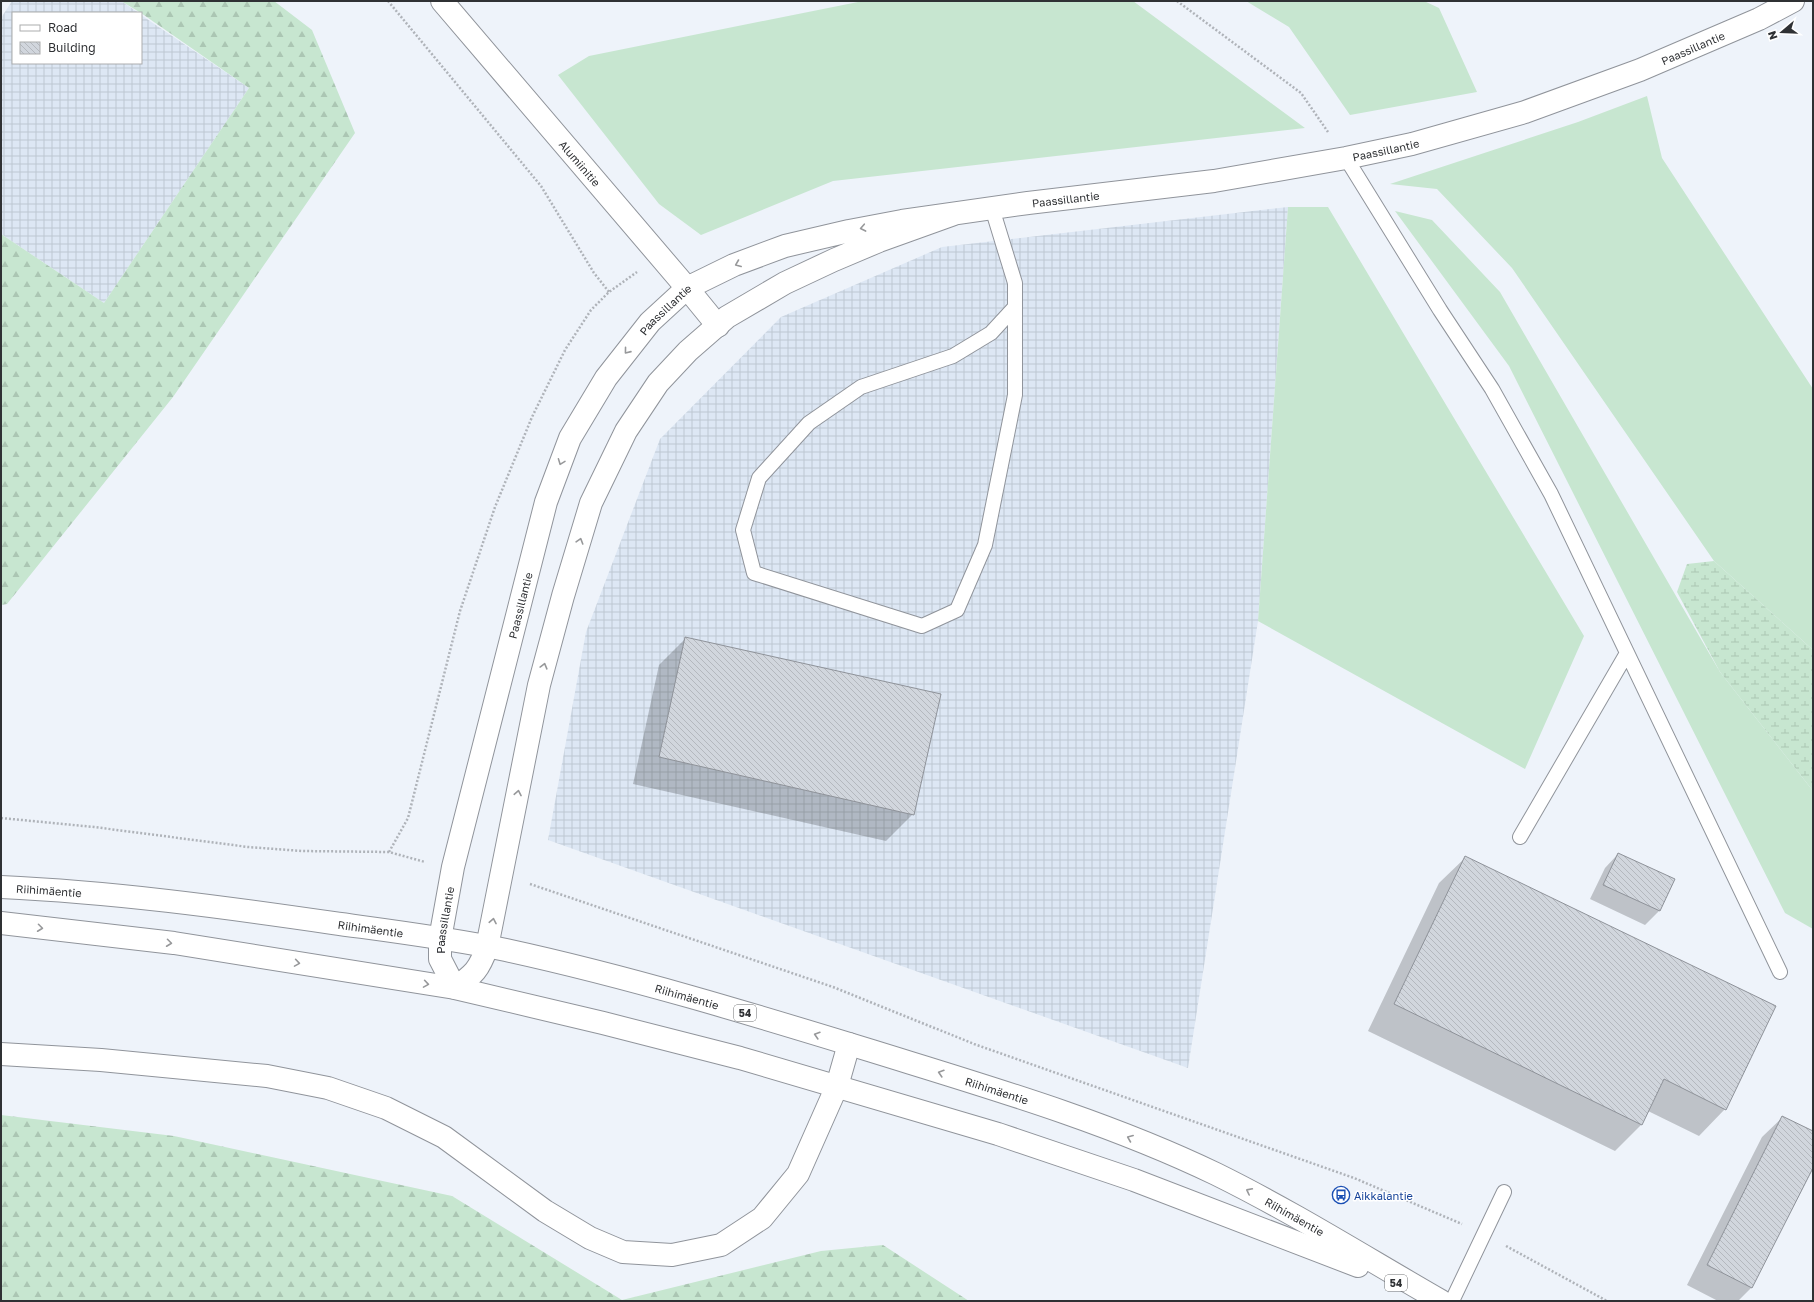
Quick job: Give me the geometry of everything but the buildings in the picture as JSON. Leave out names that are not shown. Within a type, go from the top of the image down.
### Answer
[{"type":"street","name":"Alumiinitie","points":[[442,1],[718,326]]},
{"type":"street","name":"Paassillantie","points":[[957,213],[879,241],[834,260],[785,283],[727,317],[688,351],[658,383],[626,431],[591,503],[563,596],[539,685],[487,947],[480,966],[455,988],[440,959],[440,939],[453,867],[546,502],[570,438],[606,378],[650,322],[687,288],[734,265],[785,246],[850,231],[902,221],[957,213],[992,208],[1214,181],[1346,158],[1412,144],[1525,112],[1640,70],[1759,19],[1793,1]]},
{"type":"street","name":"Riihimäentie","points":[[1,887],[75,890],[247,911],[440,939],[502,949],[628,979],[849,1044],[1010,1094],[1102,1126],[1159,1149],[1214,1174],[1284,1209],[1439,1301]]},
{"type":"street","name":"Riihimäentie","points":[[1,923],[174,943],[455,988],[603,1023],[838,1086],[998,1134],[1134,1180],[1355,1264],[1439,1301]]},
{"type":"street","points":[[1,1054],[101,1060],[268,1076],[328,1088],[386,1108],[444,1137],[544,1211],[590,1238],[623,1252],[672,1255],[721,1245],[762,1218],[798,1174],[838,1086],[849,1044]]},
{"type":"lane","points":[[1346,158],[1440,310],[1492,389],[1551,494],[1780,972]]},
{"type":"lane","points":[[992,208],[1015,283],[1015,307],[1013,402],[985,545],[957,610],[922,626],[754,574],[743,530],[760,478],[809,423],[861,387],[953,356],[992,333],[1015,307]]},
{"type":"lane","points":[[1520,838],[1627,653]]},
{"type":"lane","points":[[1452,1301],[1504,1192]]},
{"type":"path","points":[[388,1],[541,186],[594,273],[609,292]]},
{"type":"path","points":[[1177,1],[1301,93],[1346,158]]},
{"type":"path","points":[[389,852],[408,818],[460,611],[495,507],[532,417],[565,350],[591,310],[609,292],[660,256]]},
{"type":"shaded area","points":[[12,1],[121,1],[138,12],[12,12],[12,64],[142,64],[142,16],[249,88],[104,303],[1,234],[1,18]]},
{"type":"shaded area","points":[[1288,207],[1258,621],[1188,1068],[548,840],[586,632],[660,439],[781,317],[942,247]]},
{"type":"green space","points":[[121,1],[274,1],[312,30],[355,133],[173,397],[7,604],[1,605],[1,234],[104,303],[249,88],[142,14],[142,12],[139,12]]},
{"type":"green space","points":[[863,1],[1133,1],[1305,128],[833,181],[701,235],[659,204],[558,75],[589,56]]},
{"type":"green space","points":[[1246,1],[1424,1],[1439,8],[1477,92],[1350,115],[1289,27]]},
{"type":"green space","points":[[1647,96],[1662,158],[1813,389],[1813,650],[1714,561],[1512,268],[1437,189],[1390,184],[1578,122]]},
{"type":"green space","points":[[1288,207],[1328,207],[1584,636],[1525,769],[1258,621]]},
{"type":"green space","points":[[1395,211],[1432,220],[1500,292],[1720,672],[1813,791],[1813,929],[1785,913],[1509,366]]},
{"type":"green space","points":[[1714,561],[1813,650],[1813,791],[1720,672],[1677,592],[1687,564]]},
{"type":"green space","points":[[1,1115],[174,1136],[452,1196],[622,1300],[821,1251],[883,1245],[969,1301],[1,1301]]},
{"type":"place","name":"Aikkalantie","points":[[1341,1195]]}]
